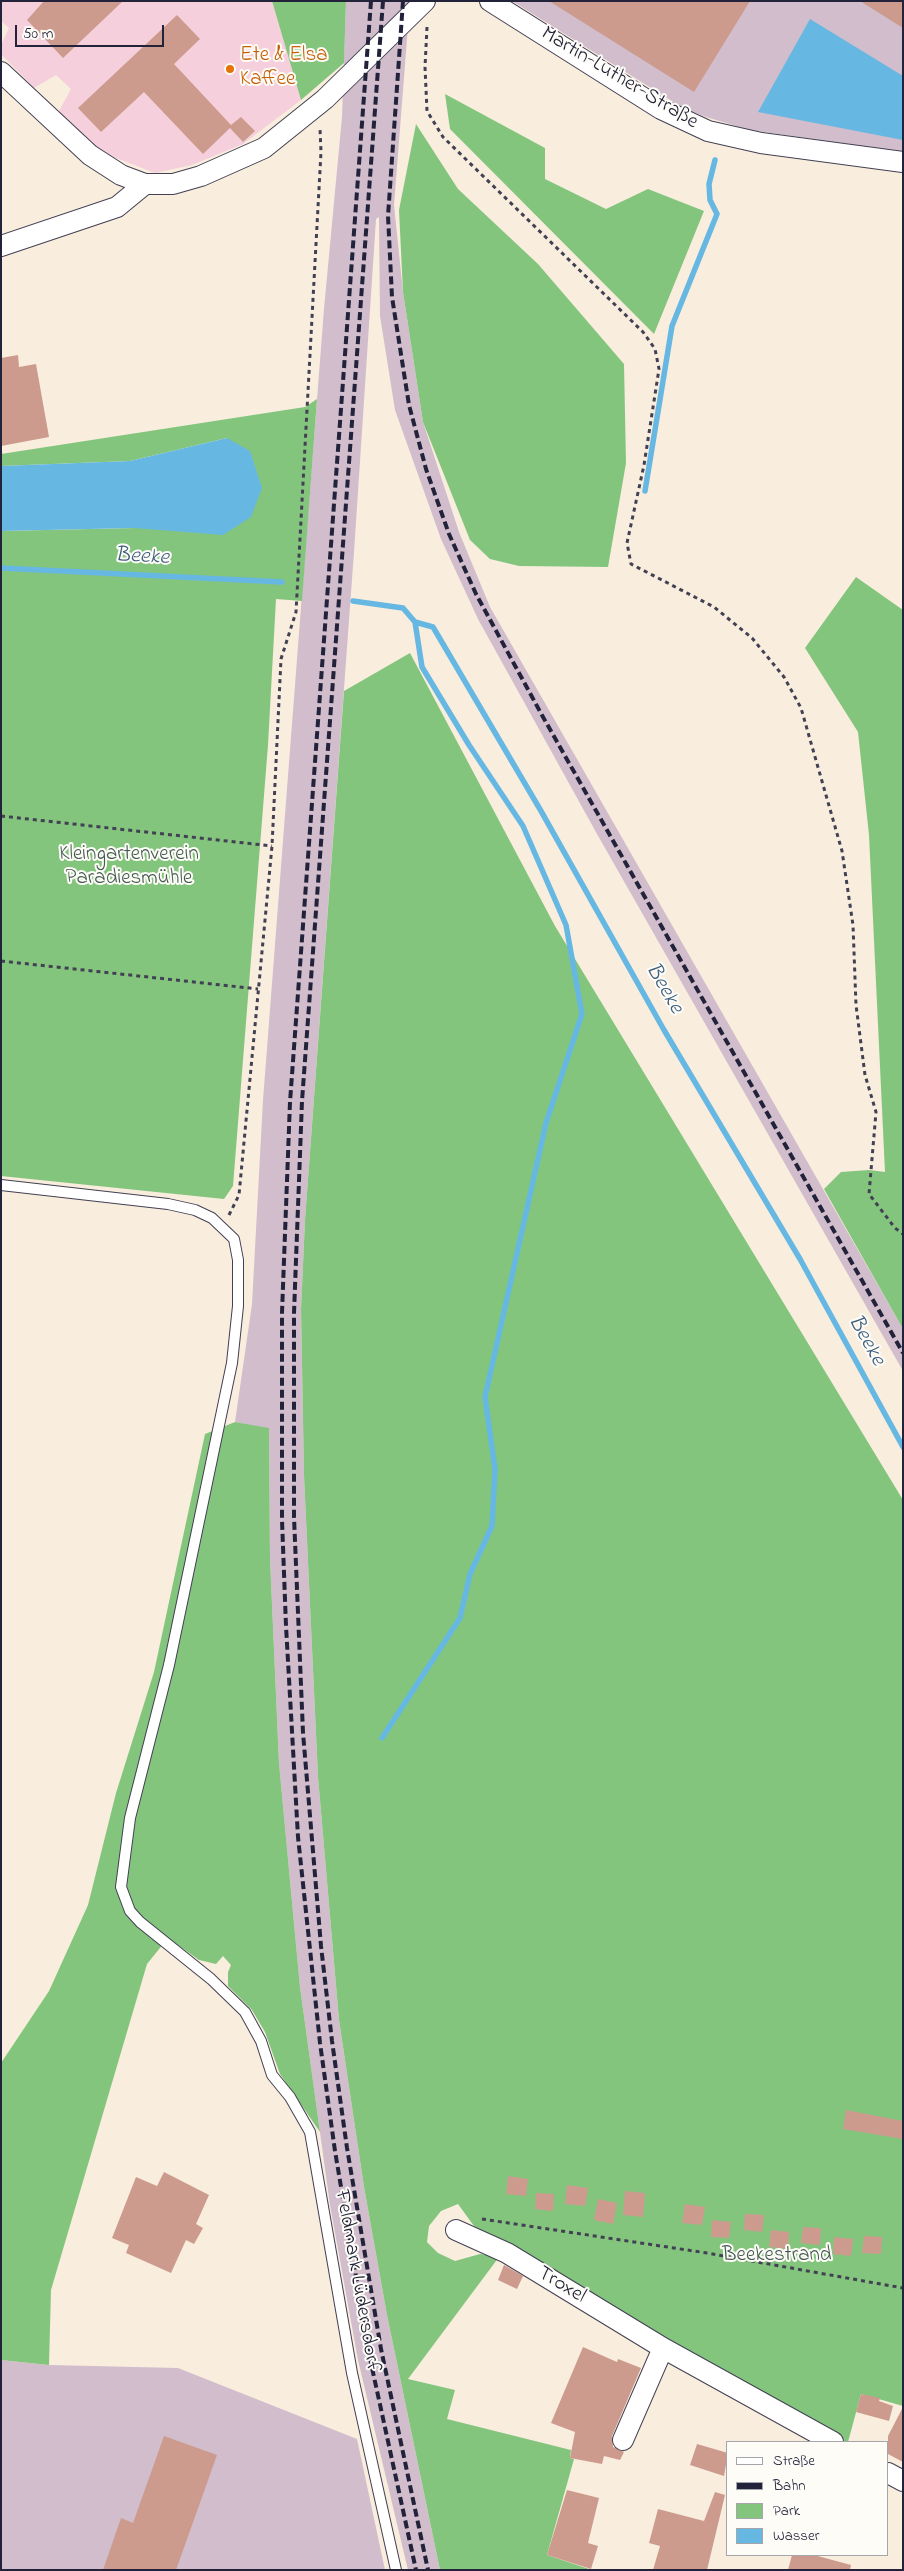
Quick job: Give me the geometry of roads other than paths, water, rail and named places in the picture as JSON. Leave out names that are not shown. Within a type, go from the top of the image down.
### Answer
[{"type":"street","name":"Martin-Luther-Straße","points":[[490,1],[661,109],[708,131],[761,143],[903,162]]},
{"type":"street","points":[[1,72],[90,155],[121,174],[145,184],[173,184],[226,167],[264,148],[312,110],[367,57],[426,11]]},
{"type":"street","points":[[1,246],[117,207],[145,184]]},
{"type":"street","name":"Troxel","points":[[456,2230],[507,2253],[663,2348],[831,2441]]},
{"type":"street","points":[[623,2440],[663,2348]]},
{"type":"street","points":[[889,2474],[903,2481]]},
{"type":"lane","name":"Feldmark Lüdersdorf","points":[[1,1185],[168,1204],[195,1210],[212,1218],[224,1227],[234,1239],[238,1260],[238,1306],[232,1363],[169,1665],[130,1818],[121,1887],[130,1911],[140,1922],[211,1980],[245,2012],[260,2040],[272,2075],[290,2097],[310,2132],[352,2373],[396,2570]]},
{"type":"water","points":[[810,19],[903,76],[903,140],[758,112]]},
{"type":"water","points":[[227,438],[250,451],[262,488],[251,517],[223,535],[134,528],[1,531],[1,466],[130,461]]},
{"type":"waterway","points":[[645,491],[672,326],[717,214],[710,200],[709,184],[715,160]]},
{"type":"waterway","name":"Beeke","points":[[1,568],[282,582]]},
{"type":"waterway","name":"Beeke","points":[[353,601],[403,608],[415,622],[433,627],[541,811],[664,1030],[800,1259],[903,1447]]},
{"type":"waterway","points":[[382,1738],[460,1618],[470,1574],[492,1526],[495,1469],[485,1397],[546,1123],[582,1014],[566,925],[523,826],[469,745],[422,667],[415,622]]},
{"type":"railway","points":[[371,1],[290,1102],[282,1313],[282,1520],[298,1837],[320,2043],[335,2151],[369,2354],[416,2570]]},
{"type":"railway","points":[[383,1],[302,1101],[294,1313],[294,1517],[303,1733],[321,1946],[332,2041],[347,2148],[381,2349],[428,2570]]},
{"type":"railway","points":[[403,1],[388,216],[392,297],[409,405],[426,469],[449,534],[476,594],[543,717],[903,1353]]},
{"type":"place","name":"Ete & Elsa Kaffee","points":[[230,69]]},
{"type":"park label","name":"Kleingartenverein Paradiesmühle","points":[[129,868]]},
{"type":"park label","name":"Beekestrand","points":[[777,2257]]}]
